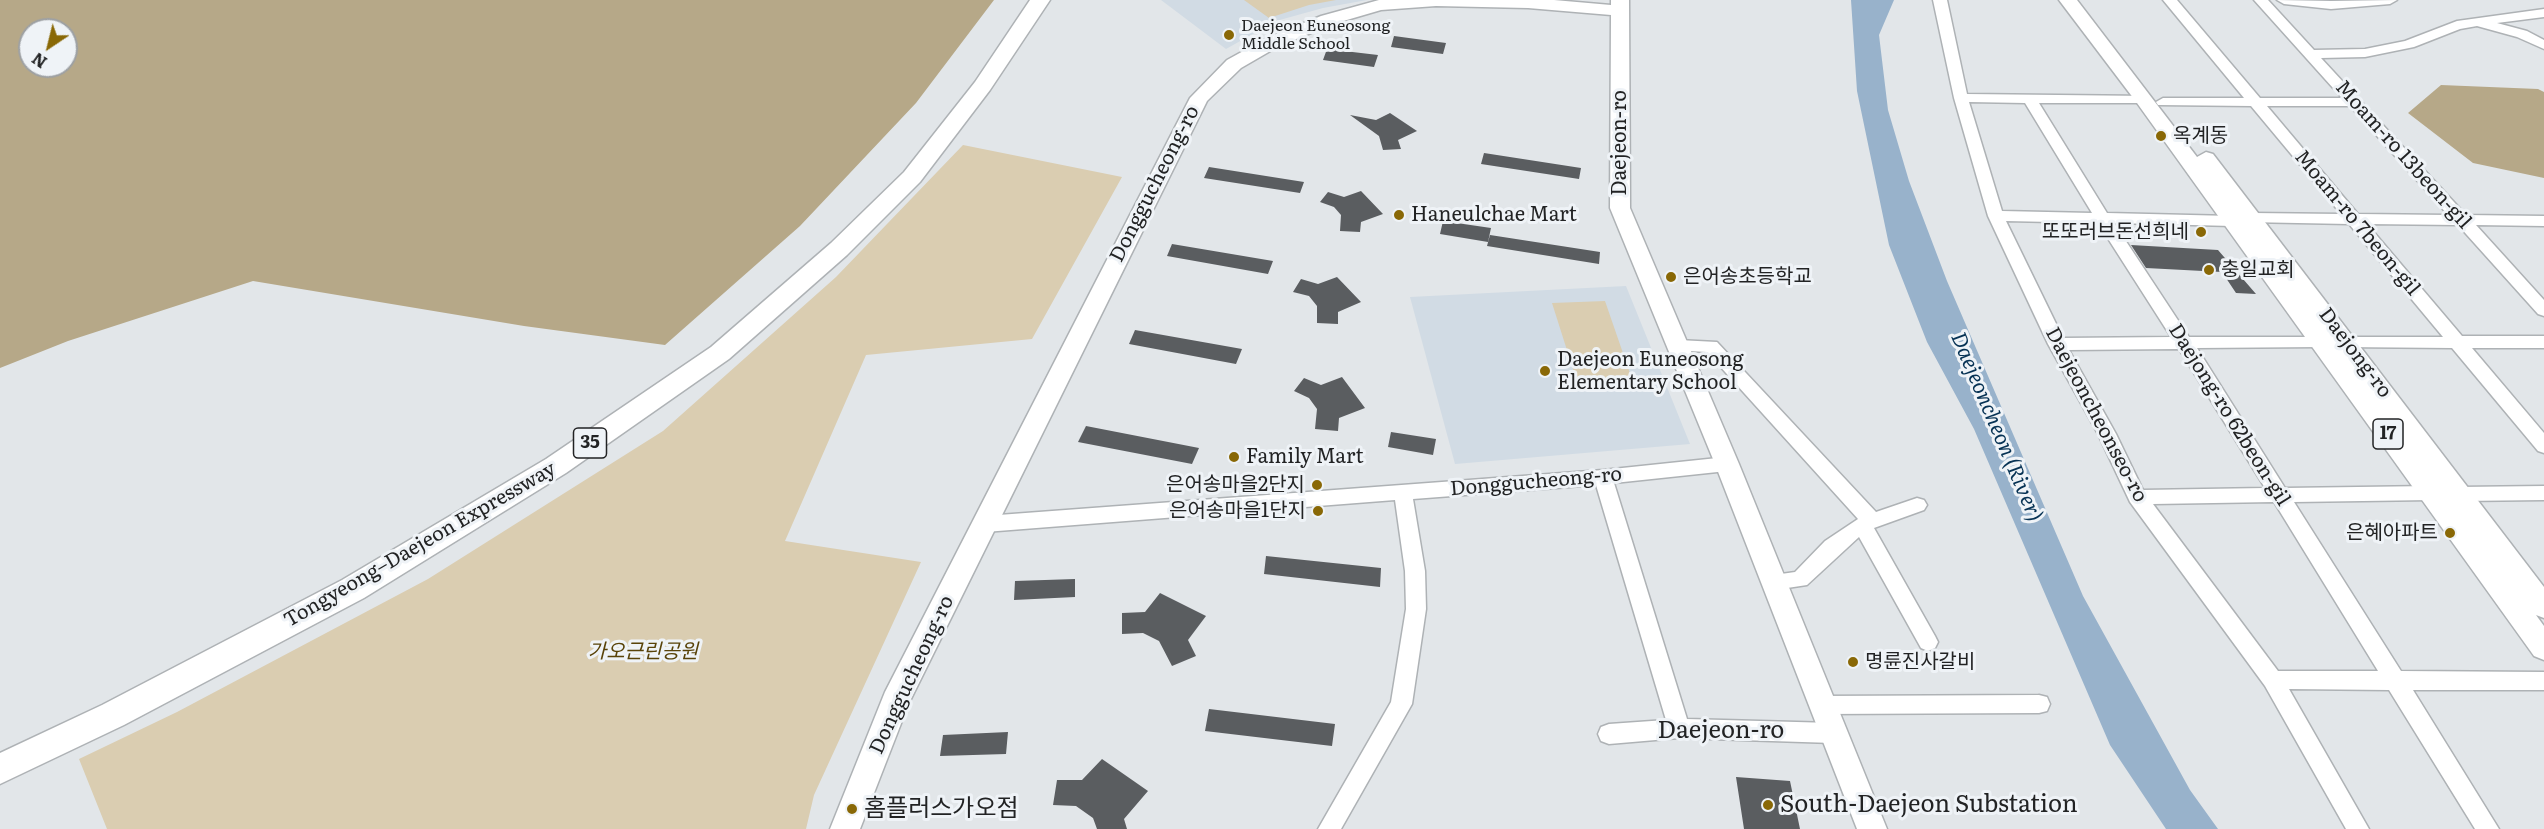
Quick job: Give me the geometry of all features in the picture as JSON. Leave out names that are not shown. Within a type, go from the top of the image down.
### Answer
[{"type":"highway","name":"Tongyeong–Daejeon Expressway","points":[[0,769],[32,747],[335,582],[539,460],[703,348],[823,245],[896,173],[969,83],[1025,0]]},
{"type":"highway","name":"Tongyeong–Daejeon Expressway","points":[[0,752],[32,747],[352,589],[556,466],[720,353],[839,249],[912,177],[983,86],[1040,0]]},
{"type":"main road","name":"Daejong-ro","points":[[2068,0],[2154,100]]},
{"type":"main road","name":"Daejong-ro","points":[[2088,0],[2154,100],[2242,219],[2347,343],[2544,606]]},
{"type":"main road","name":"Donggucheong-ro","points":[[845,829],[895,701],[1198,98],[1234,64],[1273,42],[1327,20],[1379,3],[1528,1],[1620,6]]},
{"type":"main road","name":"Daejeon-ro","points":[[1620,6],[1620,208],[1727,464],[1872,829]]},
{"type":"main road","name":"Daejong-ro","points":[[2242,219],[2320,341],[2544,648]]},
{"type":"street","name":"Daejeoncheonseo-ro","points":[[1940,0],[1961,98],[1996,216],[2057,344],[2107,434],[2138,497],[2272,680],[2358,829]]},
{"type":"street","name":"Moam-ro 7beon-gil","points":[[2170,0],[2544,446]]},
{"type":"street","name":"Moam-ro 13beon-gil","points":[[2261,0],[2544,310]]},
{"type":"street","points":[[2284,0],[2331,5],[2390,0]]},
{"type":"street","points":[[2310,54],[2365,54],[2409,44],[2457,25],[2544,13]]},
{"type":"street","points":[[2477,22],[2522,34],[2544,45]]},
{"type":"street","points":[[1961,98],[2355,102]]},
{"type":"street","name":"Daejong-ro 62beon-gil","points":[[2030,99],[2103,219],[2185,344],[2488,829]]},
{"type":"street","points":[[1996,216],[2103,219],[2544,221]]},
{"type":"street","name":"Daejong-ro","points":[[2057,344],[2320,341]]},
{"type":"street","points":[[2347,343],[2544,342]]},
{"type":"street","points":[[1678,346],[1711,346],[1865,524],[1869,536],[1928,642]]},
{"type":"street","name":"Donggucheong-ro","points":[[985,524],[1603,477],[1727,464]]},
{"type":"street","points":[[1603,477],[1679,728]]},
{"type":"street","points":[[2138,497],[2431,492]]},
{"type":"street","points":[[1329,829],[1401,704],[1416,609],[1415,571],[1403,493]]},
{"type":"street","points":[[2460,494],[2544,493]]},
{"type":"street","points":[[1774,582],[1800,579],[1832,547],[1865,524],[1917,505]]},
{"type":"street","points":[[2272,680],[2544,681]]},
{"type":"street","points":[[1821,705],[2039,704]]},
{"type":"street","name":"Daejeon-ro","points":[[1609,734],[1679,728],[1833,733]]},
{"type":"shaded area","points":[[0,0],[994,0],[916,103],[800,226],[665,345],[524,326],[253,281],[68,341],[0,368]]},
{"type":"shaded area","name":"Daejeon Euneosong Middle School","points":[[1161,0],[1367,0],[1323,8],[1276,21],[1226,49]]},
{"type":"shaded area","points":[[2441,85],[2538,89],[2544,92],[2544,178],[2473,163],[2408,113]]},
{"type":"shaded area","name":"Daejeon Euneosong Elementary School","points":[[1626,286],[1690,444],[1455,464],[1410,297]]},
{"type":"green space","points":[[1244,0],[1336,0],[1309,5],[1269,18]]},
{"type":"green space","name":"가오근린공원","points":[[963,145],[1122,177],[1032,339],[866,355],[785,541],[921,562],[814,795],[806,829],[107,829],[79,759],[177,712],[428,579],[663,431],[836,277]]},
{"type":"green space","points":[[1605,301],[1634,385],[1579,388],[1552,303]]},
{"type":"water","name":"Daejeoncheon (River)","points":[[1851,0],[1894,0],[1879,35],[1888,110],[1909,181],[1947,281],[2083,596],[2190,790],[2218,829],[2166,829],[2110,745],[1974,429],[1927,342],[1889,245],[1857,91]]},
{"type":"building","points":[[1394,36],[1446,43],[1443,54],[1391,47]]},
{"type":"building","points":[[1327,49],[1378,55],[1374,67],[1323,60]]},
{"type":"building","points":[[1390,113],[1417,131],[1398,140],[1401,149],[1383,150],[1379,136],[1350,115],[1376,120]]},
{"type":"building","points":[[1484,153],[1581,168],[1579,179],[1481,164]]},
{"type":"building","points":[[1209,167],[1304,182],[1300,193],[1204,178]]},
{"type":"building","points":[[1361,191],[1383,214],[1361,222],[1360,232],[1340,231],[1341,215],[1334,207],[1320,202],[1328,192],[1344,197]]},
{"type":"building","points":[[1443,221],[1491,228],[1488,242],[1440,234]]},
{"type":"building","points":[[1490,235],[1600,252],[1599,264],[1487,246]]},
{"type":"building","points":[[1172,244],[1273,261],[1268,274],[1167,256]]},
{"type":"building","name":"충일교회","points":[[2131,245],[2218,250],[2256,294],[2236,293],[2222,272],[2146,268]]},
{"type":"building","points":[[1337,277],[1361,302],[1338,312],[1338,324],[1317,323],[1317,306],[1309,296],[1293,292],[1301,279],[1318,284]]},
{"type":"building","points":[[1135,330],[1242,349],[1236,364],[1129,344]]},
{"type":"building","points":[[1342,377],[1365,408],[1339,418],[1338,431],[1315,429],[1317,409],[1309,398],[1294,391],[1304,378],[1321,385]]},
{"type":"building","points":[[1086,426],[1199,448],[1192,464],[1078,442]]},
{"type":"building","points":[[1391,432],[1436,439],[1433,455],[1388,447]]},
{"type":"building","points":[[1266,556],[1381,568],[1380,587],[1264,574]]},
{"type":"building","points":[[1075,579],[1075,597],[1014,600],[1015,581]]},
{"type":"building","points":[[1160,593],[1206,616],[1188,640],[1196,656],[1172,666],[1159,641],[1143,633],[1122,634],[1122,613],[1145,612]]},
{"type":"building","points":[[1209,709],[1335,724],[1332,746],[1205,731]]},
{"type":"building","points":[[1008,732],[1006,754],[940,756],[943,735]]},
{"type":"building","points":[[1102,759],[1148,791],[1124,819],[1127,829],[1097,829],[1093,818],[1076,806],[1053,805],[1057,780],[1082,780]]},
{"type":"building","name":"South-Daejeon Substation","points":[[1736,777],[1790,781],[1800,829],[1744,829]]},
{"type":"place","name":"Daejeon Euneosong Middle School","points":[[1229,35]]},
{"type":"place","name":"옥계동","points":[[2161,136]]},
{"type":"place","name":"Haneulchae Mart","points":[[1399,215]]},
{"type":"place","name":"또또러브돈선희네","points":[[2201,232]]},
{"type":"place","name":"충일교회","points":[[2209,270]]},
{"type":"place","name":"은어송초등학교","points":[[1671,277]]},
{"type":"place","name":"Daejeon Euneosong Elementary School","points":[[1545,371]]},
{"type":"place","name":"Family Mart","points":[[1234,457]]},
{"type":"place","name":"은어송마을2단지","points":[[1317,485]]},
{"type":"place","name":"은어송마을1단지","points":[[1318,511]]},
{"type":"place","name":"은혜아파트","points":[[2450,533]]},
{"type":"place","name":"명륜진사갈비","points":[[1853,662]]},
{"type":"place","name":"South-Daejeon Substation","points":[[1768,805]]},
{"type":"place","name":"홈플러스가오점","points":[[852,809]]}]
